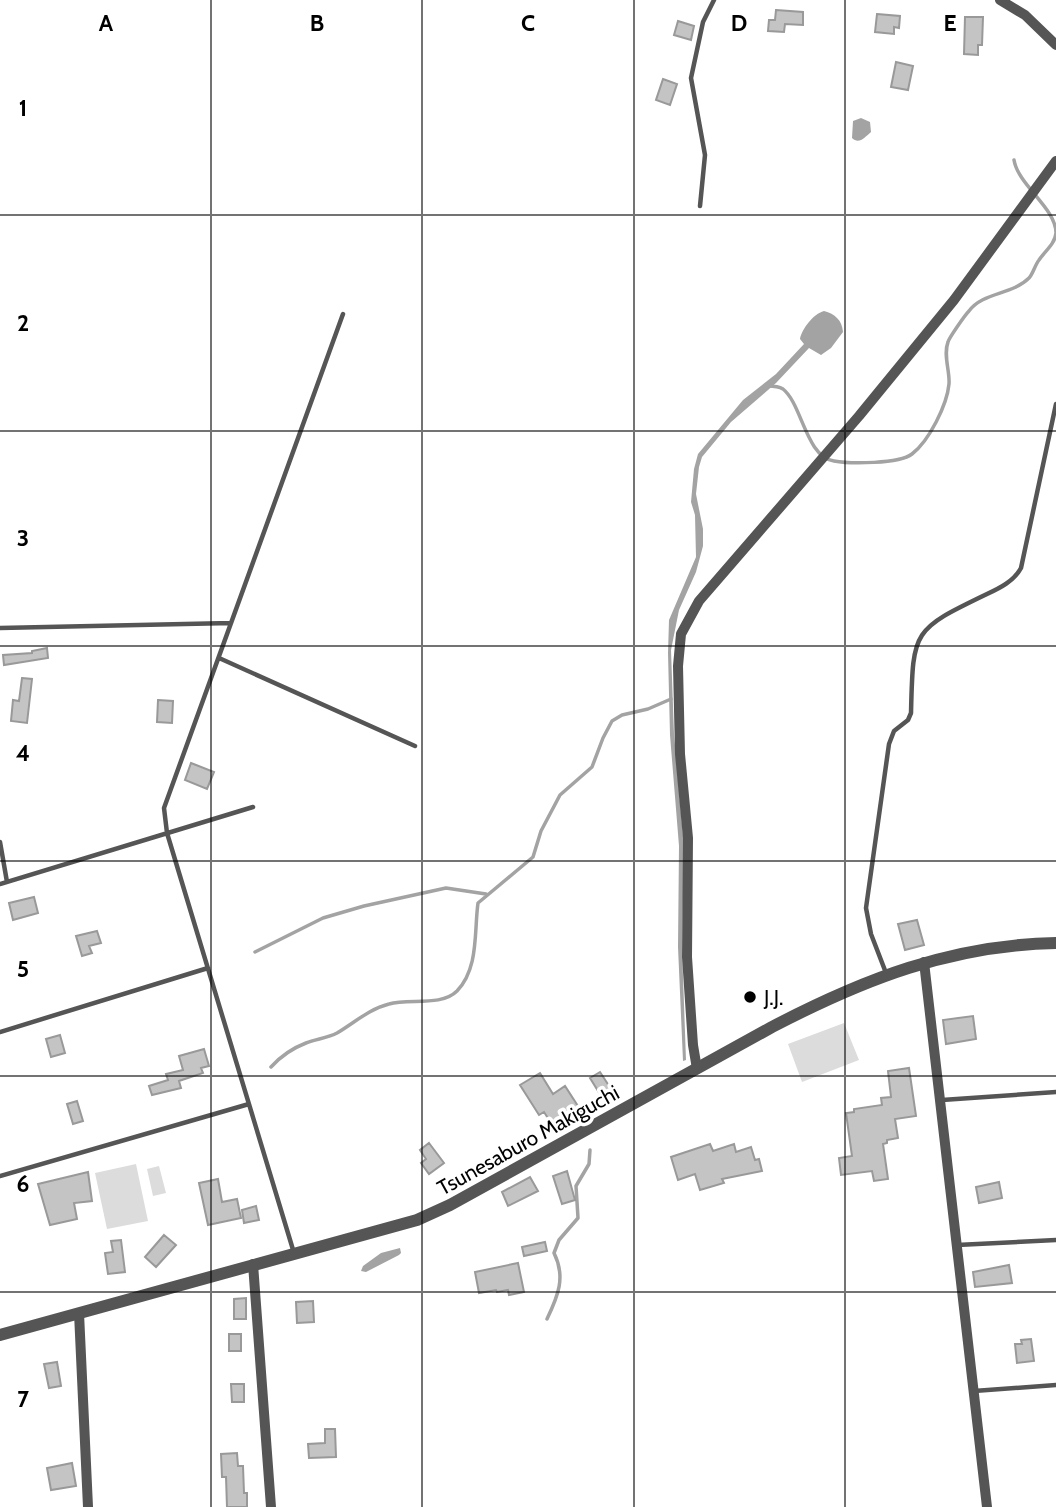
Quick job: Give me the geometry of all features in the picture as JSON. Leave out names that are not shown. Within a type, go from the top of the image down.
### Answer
[{"type":"street","points":[[1000,0],[1025,15],[1056,45]]},
{"type":"street","points":[[697,1069],[687,957],[688,838],[680,754],[678,666],[681,634],[699,601],[859,416],[954,300],[1056,161]]},
{"type":"street","name":"Tsunesaburo Makiguchi","points":[[0,1335],[397,1227],[442,1209],[794,1015],[924,962],[976,949],[1056,943]]},
{"type":"street","points":[[924,962],[987,1507]]},
{"type":"street","points":[[253,1264],[271,1507]]},
{"type":"street","points":[[79,1313],[88,1507]]},
{"type":"lane","points":[[700,205],[705,155],[691,78],[703,22],[714,0]]},
{"type":"lane","points":[[295,1254],[167,833],[164,807],[343,314]]},
{"type":"lane","points":[[887,975],[871,934],[866,908],[886,760],[894,731],[908,720],[911,713],[912,661],[918,638],[926,627],[947,613],[997,589],[1018,574],[1056,404]]},
{"type":"lane","points":[[0,628],[231,623]]},
{"type":"lane","points":[[219,658],[415,746]]},
{"type":"lane","points":[[0,884],[253,807]]},
{"type":"lane","points":[[0,842],[7,882]]},
{"type":"lane","points":[[0,1032],[208,968]]},
{"type":"lane","points":[[940,1100],[1056,1092]]},
{"type":"lane","points":[[0,1176],[249,1104]]},
{"type":"lane","points":[[957,1245],[1056,1240]]},
{"type":"lane","points":[[974,1391],[1056,1385]]},
{"type":"shaded area","points":[[861,118],[870,122],[871,132],[857,141],[852,138],[853,121]]},
{"type":"shaded area","points":[[824,311],[837,318],[843,332],[831,348],[821,355],[809,348],[776,383],[731,422],[702,457],[699,467],[696,494],[703,529],[703,546],[696,572],[679,610],[671,650],[674,734],[684,847],[682,948],[686,1060],[683,1061],[678,947],[679,846],[670,735],[668,653],[669,620],[696,557],[695,515],[691,502],[694,469],[698,454],[743,400],[776,374],[804,344],[800,339],[801,335],[812,319]]},
{"type":"shaded area","points":[[844,1023],[859,1060],[802,1082],[788,1044]]},
{"type":"shaded area","points":[[136,1164],[148,1221],[107,1229],[95,1173]]},
{"type":"shaded area","points":[[159,1166],[166,1193],[153,1196],[147,1169]]},
{"type":"shaded area","points":[[400,1248],[399,1255],[366,1272],[361,1271],[363,1266],[381,1253]]},
{"type":"building","points":[[776,10],[803,12],[803,25],[785,24],[784,32],[768,31],[769,20],[775,20]]},
{"type":"building","points":[[877,14],[900,16],[899,28],[894,27],[894,34],[875,32]]},
{"type":"building","points":[[965,17],[983,17],[982,45],[978,45],[978,55],[964,54]]},
{"type":"building","points":[[678,21],[694,26],[691,40],[674,35]]},
{"type":"building","points":[[896,62],[913,66],[908,90],[891,87]]},
{"type":"building","points":[[663,79],[677,84],[670,105],[656,100]]},
{"type":"building","points":[[47,648],[48,658],[4,665],[3,655],[32,653]]},
{"type":"building","points":[[22,678],[32,679],[27,723],[11,721],[13,700],[19,701]]},
{"type":"building","points":[[158,700],[173,701],[172,723],[157,722]]},
{"type":"building","points":[[191,763],[214,772],[207,789],[185,780]]},
{"type":"building","points":[[34,897],[38,913],[13,920],[9,903]]},
{"type":"building","points":[[917,920],[924,945],[905,950],[898,924]]},
{"type":"building","points":[[97,931],[101,943],[89,946],[92,953],[82,956],[76,936]]},
{"type":"building","points":[[973,1016],[976,1039],[946,1044],[943,1020]]},
{"type":"building","points":[[60,1035],[65,1053],[51,1057],[46,1039]]},
{"type":"building","points":[[204,1049],[209,1066],[201,1068],[203,1073],[179,1081],[181,1088],[152,1095],[149,1086],[168,1080],[166,1074],[183,1070],[179,1056]]},
{"type":"building","points":[[909,1068],[916,1116],[895,1119],[898,1138],[887,1140],[887,1143],[883,1144],[888,1179],[874,1181],[872,1171],[841,1175],[839,1158],[852,1156],[846,1113],[854,1112],[854,1109],[882,1105],[881,1098],[891,1097],[888,1071]]},
{"type":"building","points":[[600,1072],[613,1092],[603,1099],[590,1078]]},
{"type":"building","points":[[540,1073],[553,1094],[565,1086],[585,1117],[558,1134],[544,1112],[539,1115],[520,1085]]},
{"type":"building","points":[[77,1101],[83,1121],[73,1124],[67,1104]]},
{"type":"building","points":[[429,1143],[444,1163],[429,1174],[421,1163],[426,1159],[420,1150]]},
{"type":"building","points":[[710,1144],[713,1151],[734,1144],[736,1152],[751,1147],[755,1160],[759,1159],[762,1171],[722,1179],[724,1183],[700,1190],[695,1174],[678,1180],[671,1157]]},
{"type":"building","points":[[567,1171],[575,1200],[562,1204],[553,1176]]},
{"type":"building","points":[[88,1172],[92,1201],[74,1203],[77,1219],[50,1225],[38,1184]]},
{"type":"building","points":[[530,1177],[538,1191],[508,1206],[502,1192]]},
{"type":"building","points":[[218,1179],[222,1202],[237,1199],[241,1218],[208,1225],[199,1183]]},
{"type":"building","points":[[999,1182],[1002,1198],[979,1203],[976,1187]]},
{"type":"building","points":[[256,1206],[259,1220],[244,1223],[242,1210]]},
{"type":"building","points":[[164,1235],[176,1245],[156,1267],[145,1257]]},
{"type":"building","points":[[121,1240],[125,1272],[108,1274],[105,1253],[113,1252],[111,1241]]},
{"type":"building","points":[[545,1242],[547,1251],[524,1256],[522,1247]]},
{"type":"building","points":[[518,1263],[524,1292],[509,1295],[508,1290],[479,1293],[475,1272]]},
{"type":"building","points":[[1009,1265],[1012,1283],[975,1287],[973,1272]]},
{"type":"building","points":[[246,1298],[246,1319],[234,1319],[234,1299]]},
{"type":"building","points":[[313,1301],[314,1322],[297,1323],[296,1302]]},
{"type":"building","points":[[229,1334],[241,1334],[241,1351],[229,1351]]},
{"type":"building","points":[[1031,1339],[1034,1361],[1017,1363],[1015,1344]]},
{"type":"building","points":[[57,1362],[61,1386],[49,1388],[44,1364]]},
{"type":"building","points":[[231,1384],[244,1384],[244,1402],[232,1402]]},
{"type":"building","points":[[325,1429],[335,1429],[336,1457],[309,1458],[308,1444],[325,1443]]},
{"type":"building","points":[[237,1453],[238,1466],[243,1466],[247,1507],[227,1507],[226,1477],[222,1477],[221,1454]]},
{"type":"building","points":[[72,1463],[76,1486],[51,1490],[47,1468]]},
{"type":"waterway","points":[[768,386],[781,388],[789,396],[811,440],[825,457],[841,462],[874,462],[897,460],[912,454],[931,432],[945,402],[949,384],[947,347],[954,331],[967,313],[982,300],[1014,288],[1029,278],[1055,237],[1050,215],[1022,178],[1014,160]]},
{"type":"waterway","points":[[271,1067],[296,1047],[333,1035],[382,1006],[397,1002],[434,1001],[457,991],[464,982],[472,961],[478,903],[533,857],[541,831],[560,795],[592,767],[612,721],[622,715],[648,709],[671,699]]},
{"type":"waterway","points":[[255,952],[323,918],[364,906],[446,888],[486,894]]},
{"type":"waterway","points":[[547,1319],[560,1278],[554,1253],[559,1240],[578,1218],[576,1186],[589,1164],[590,1150]]},
{"type":"place","name":"J.J.","points":[[750,997]]}]
